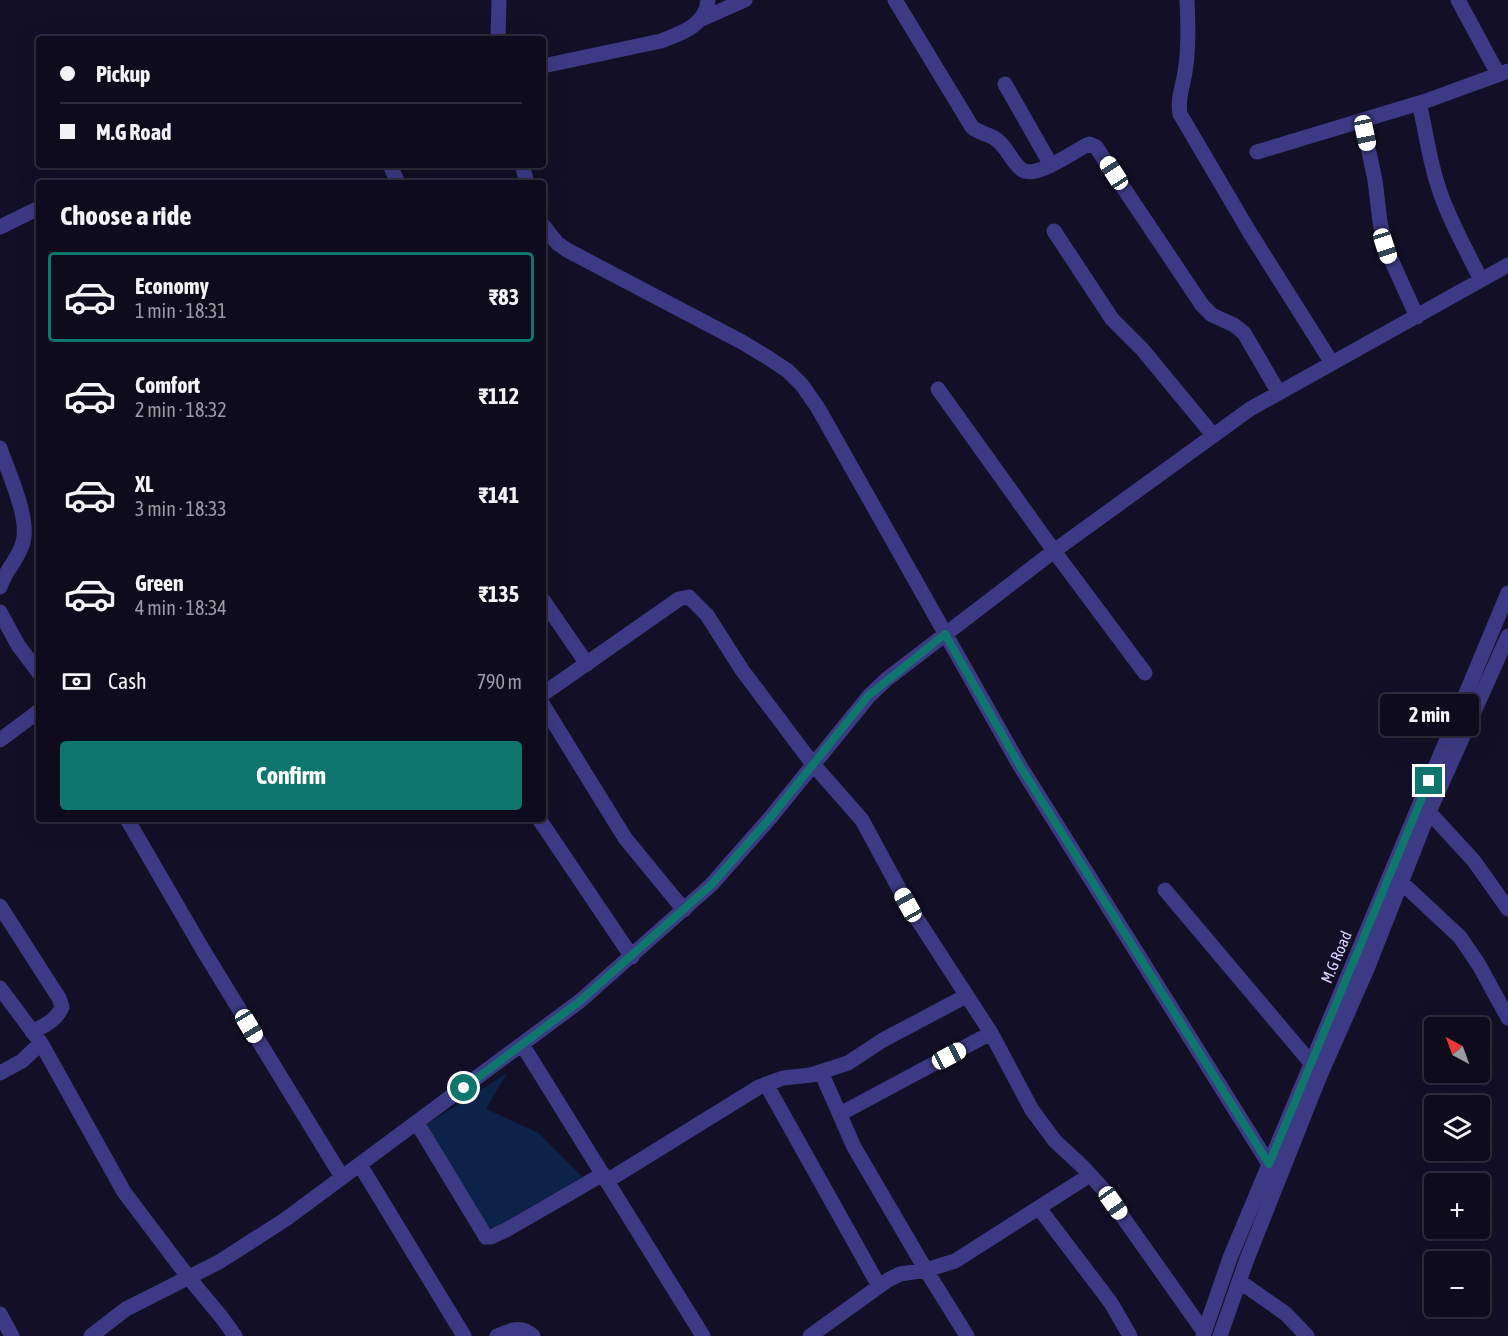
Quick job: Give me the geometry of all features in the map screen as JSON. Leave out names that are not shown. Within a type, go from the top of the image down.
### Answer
[{"type":"street","points":[[498,36],[499,0]]},
{"type":"street","points":[[702,19],[708,7],[708,0]]},
{"type":"street","points":[[546,65],[662,41],[692,28],[702,19],[745,0]]},
{"type":"street","points":[[895,0],[972,127],[981,134],[998,140],[1009,158],[1027,174],[1036,173],[1089,144],[1096,147],[1202,305],[1212,315],[1234,325],[1244,333],[1278,393]]},
{"type":"street","points":[[1187,0],[1185,71],[1178,103],[1180,114],[1250,233],[1332,363]]},
{"type":"street","points":[[1257,152],[1419,103],[1503,73],[1458,0]]},
{"type":"street","points":[[1005,84],[1051,165]]},
{"type":"street","points":[[1419,103],[1433,170],[1443,201],[1481,280]]},
{"type":"street","points":[[1362,120],[1375,180],[1385,246],[1417,317]]},
{"type":"street","points":[[0,227],[36,209]]},
{"type":"street","points":[[1054,231],[1112,319],[1142,350],[1213,435]]},
{"type":"street","points":[[550,246],[595,266],[742,342],[788,371],[802,385],[818,408],[1048,812],[1269,1164]]},
{"type":"street","points":[[92,1336],[126,1309],[219,1262],[286,1219],[523,1046],[580,1001],[684,910],[729,866],[868,696],[1054,551],[1213,435],[1278,393],[1508,264]]},
{"type":"street","points":[[938,389],[1145,673]]},
{"type":"street","points":[[0,448],[26,529],[17,557],[0,587]]},
{"type":"street","name":"M.G Road","points":[[1220,1336],[1375,930],[1508,593]]},
{"type":"street","points":[[546,692],[679,599],[689,597],[707,615],[742,670],[812,763],[862,820],[908,905],[991,1034],[1032,1110],[1055,1141],[1090,1174],[1113,1203],[1203,1334]]},
{"type":"street","points":[[546,604],[587,664]]},
{"type":"street","points":[[0,612],[18,645],[36,669]]},
{"type":"street","name":"M.G Road","points":[[1203,1334],[1226,1268],[1311,1063],[1375,930],[1401,882],[1429,812],[1508,636]]},
{"type":"street","points":[[546,710],[625,838],[684,910]]},
{"type":"street","points":[[0,740],[36,713]]},
{"type":"street","points":[[1429,812],[1474,861],[1508,909]]},
{"type":"street","points":[[129,822],[194,936],[342,1178]]},
{"type":"street","points":[[541,822],[632,957]]},
{"type":"street","points":[[1401,882],[1443,919],[1465,943],[1508,1018]]},
{"type":"street","points":[[1165,890],[1311,1063]]},
{"type":"street","points":[[0,906],[59,998],[62,1007],[22,1061],[0,1073]]},
{"type":"street","points":[[0,988],[37,1038],[67,1087],[124,1192],[235,1336]]},
{"type":"street","points":[[417,1123],[486,1237],[491,1237],[605,1178],[766,1084],[783,1078],[821,1072],[848,1064],[883,1040],[966,996]]},
{"type":"street","points":[[840,1114],[991,1034]]},
{"type":"street","points":[[523,1046],[703,1336]]},
{"type":"street","points":[[821,1072],[854,1147],[967,1336]]},
{"type":"street","points":[[766,1084],[879,1286]]},
{"type":"street","points":[[360,1164],[464,1336]]},
{"type":"street","points":[[810,1336],[879,1286],[900,1274],[926,1270],[961,1258],[1090,1174]]},
{"type":"street","points":[[1039,1208],[1111,1303],[1126,1334]]},
{"type":"street","points":[[1226,1268],[1286,1314],[1308,1336]]},
{"type":"street","points":[[0,1314],[12,1336]]},
{"type":"street","points":[[497,1336],[512,1330],[523,1329],[533,1336]]},
{"type":"water","points":[[507,1073],[486,1109],[537,1132],[582,1177],[494,1228],[482,1226],[426,1131],[427,1124]]},
{"type":"route","points":[[464,1088],[580,1001],[711,885],[770,818],[868,696],[945,634],[1020,766],[1269,1164],[1429,781]]}]
